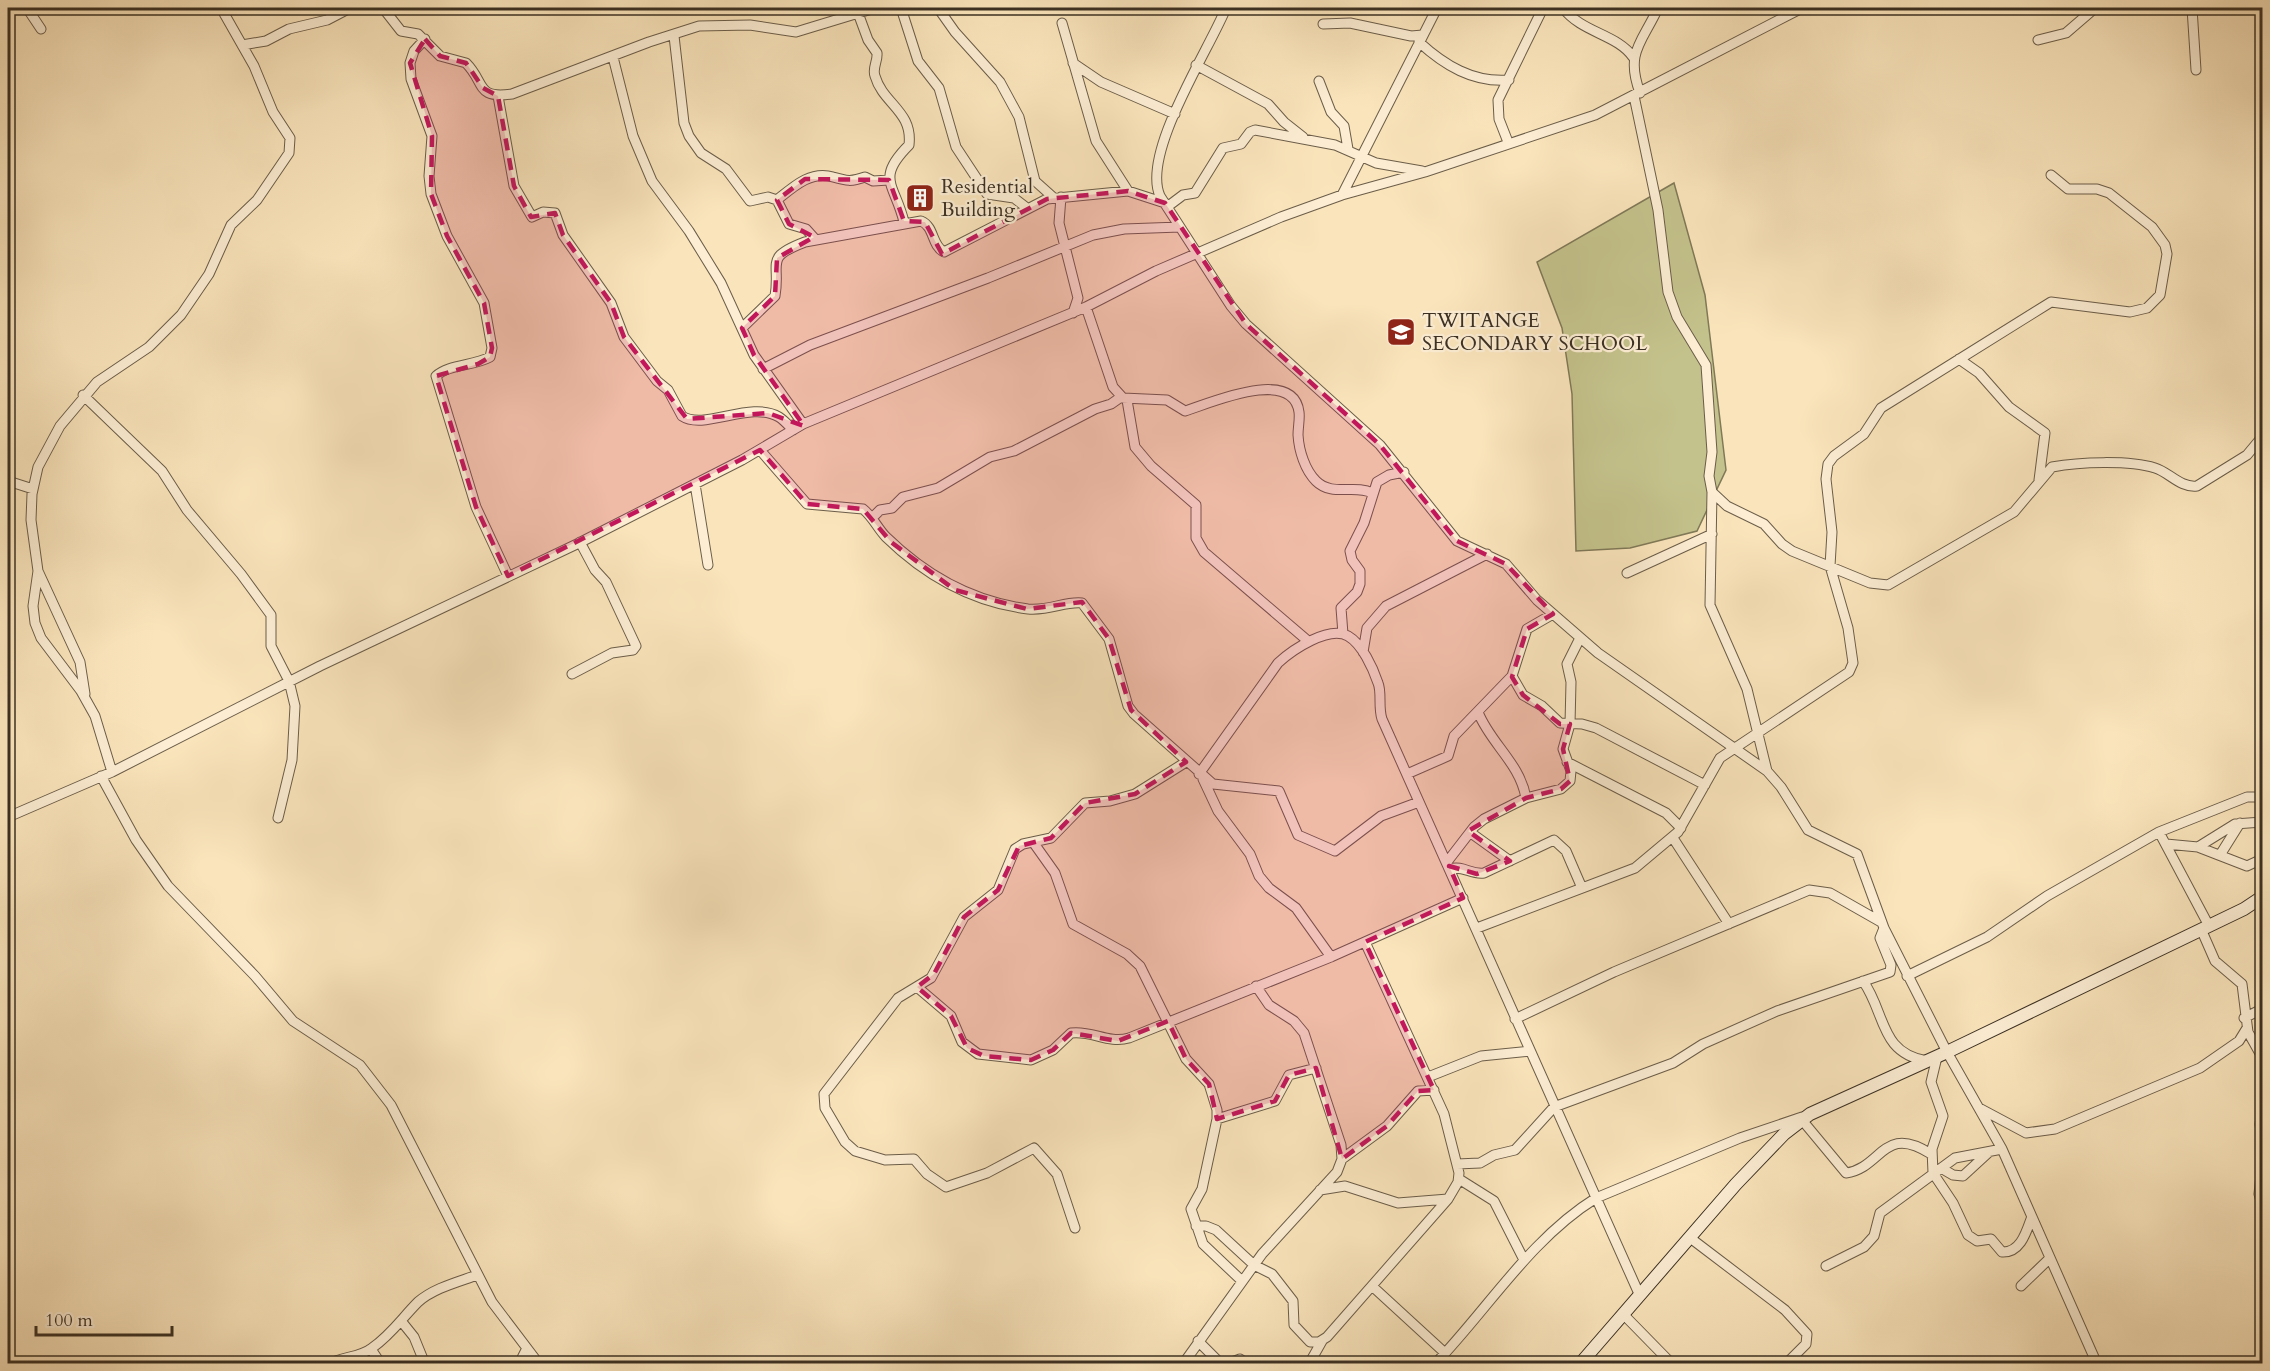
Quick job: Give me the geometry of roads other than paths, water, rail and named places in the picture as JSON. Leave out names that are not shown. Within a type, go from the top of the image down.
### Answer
[{"type":"street","points":[[27,8],[40,29]]},
{"type":"street","points":[[112,772],[95,716],[86,700],[53,656],[35,623],[33,606],[38,571],[31,520],[33,489],[38,467],[48,447],[83,395],[114,369],[149,347],[180,315],[209,274],[231,225],[257,200],[289,153],[290,138],[273,112],[242,45],[221,8]]},
{"type":"street","points":[[242,45],[266,41],[289,29],[327,20],[350,8]]},
{"type":"street","points":[[383,8],[401,31],[424,39],[440,56],[466,63],[483,88],[491,95],[498,96],[512,94],[649,42],[674,36],[699,26],[750,25],[796,32],[875,8]]},
{"type":"street","points":[[901,8],[918,61],[939,88],[956,147],[985,192],[989,195],[1014,198],[1028,208]]},
{"type":"street","points":[[938,8],[955,32],[1000,82],[1019,117],[1035,181],[1058,197]]},
{"type":"street","points":[[1226,8],[1217,31],[1196,65],[1174,114],[1155,179],[1166,205],[1218,288],[1246,324],[1348,415],[1404,472],[1457,542],[1506,564],[1553,614],[1580,638],[1633,679],[1767,771],[1781,787],[1808,830],[1857,854],[1882,925],[1906,976],[1937,1057],[1978,1108],[2002,1149],[2097,1364]]},
{"type":"street","points":[[1342,195],[1437,8]]},
{"type":"street","points":[[1508,142],[1497,110],[1498,100],[1543,8]]},
{"type":"street","points":[[1563,8],[1585,28],[1618,43],[1633,57]]},
{"type":"street","points":[[1658,8],[1633,57],[1637,94],[1658,210],[1668,292],[1677,317],[1706,365],[1712,452],[1709,476],[1712,492],[1710,605],[1748,689],[1767,771]]},
{"type":"street","points":[[8,817],[112,772],[289,681],[580,542],[760,450],[803,424],[1073,313],[1197,253],[1342,195],[1425,172],[1595,114],[1802,8]]},
{"type":"street","points":[[2038,40],[2066,33],[2095,8]]},
{"type":"street","points":[[2192,8],[2196,70]]},
{"type":"street","points":[[858,13],[869,42],[877,53],[874,69],[876,79],[906,120],[910,134],[908,148],[891,165],[889,180],[904,222]]},
{"type":"street","points":[[1062,23],[1096,141],[1128,191]]},
{"type":"street","points":[[1323,24],[1350,23],[1421,38],[1450,68],[1498,81],[1509,80]]},
{"type":"street","points":[[674,36],[684,123],[689,136],[701,153],[726,168],[750,201],[768,197],[777,200],[789,224],[806,229],[815,239]]},
{"type":"street","points":[[424,39],[414,51],[410,63],[411,79],[432,136],[429,176],[431,194],[447,236],[484,303],[492,348],[490,357],[478,364],[451,369],[436,376],[476,507],[508,576]]},
{"type":"street","points":[[613,57],[633,136],[658,191],[688,231],[721,283],[763,369],[803,424]]},
{"type":"street","points":[[1073,63],[1101,82],[1174,114]]},
{"type":"street","points":[[1196,65],[1268,104],[1284,122],[1305,138]]},
{"type":"street","points":[[1319,81],[1331,112],[1344,126],[1348,149]]},
{"type":"street","points":[[498,96],[514,186],[527,209],[532,217],[543,212],[555,213],[563,235],[611,303],[624,337],[657,381],[668,390],[682,416],[695,420],[738,413],[768,413],[779,417],[793,430]]},
{"type":"street","points":[[1166,205],[1183,195],[1194,194],[1223,148],[1241,144],[1252,131],[1305,138],[1348,149],[1389,167],[1425,172]]},
{"type":"street","points":[[1477,928],[1635,868],[1673,838],[1681,828],[1720,758],[1837,683],[1852,668],[1848,628],[1830,566],[1832,532],[1826,479],[1828,464],[1834,456],[1864,434],[1881,408],[2051,302],[2130,312],[2147,308],[2160,295],[2167,254],[2165,245],[2152,227],[2109,193],[2097,189],[2068,189],[2050,175]]},
{"type":"street","points":[[777,200],[808,178],[830,176],[848,182],[865,177],[873,182],[889,180]]},
{"type":"street","points":[[742,328],[775,296],[774,263],[777,258],[790,248],[815,239],[904,222],[925,222],[937,246],[944,252],[1028,208],[1058,197],[1128,191],[1166,205]]},
{"type":"street","points":[[1058,197],[1058,219],[1067,246],[1078,298],[1073,313]]},
{"type":"street","points":[[763,369],[810,345],[1107,231],[1180,227]]},
{"type":"street","points":[[1086,307],[1113,387],[1124,399],[1135,447],[1151,466],[1196,505],[1196,538],[1204,552],[1308,641]]},
{"type":"street","points":[[1959,359],[1979,373],[2009,407],[2045,433],[2038,484]]},
{"type":"street","points":[[872,518],[880,510],[892,508],[903,497],[938,488],[990,457],[1010,453],[1095,409],[1124,399],[1167,400],[1185,411],[1242,392],[1271,390],[1286,393],[1296,402],[1299,412],[1298,435],[1310,474],[1318,483],[1346,492],[1362,489],[1372,494]]},
{"type":"street","points":[[83,395],[162,471],[187,510],[264,603],[271,615],[274,656],[289,681],[295,706],[294,740],[278,818]]},
{"type":"street","points":[[1712,492],[1727,506],[1764,524],[1789,549],[1870,583],[1884,586],[1893,583],[2014,512],[2052,467],[2129,464],[2153,467],[2172,479],[2197,486],[2247,455],[2262,437]]},
{"type":"street","points":[[760,450],[810,506],[859,508],[872,518],[891,542],[955,590],[990,602],[1027,609],[1044,610],[1077,602],[1084,604],[1111,644],[1131,710],[1200,775],[1218,785],[1271,788],[1279,791],[1295,832],[1331,851],[1340,848],[1381,816],[1419,802]]},
{"type":"street","points":[[1343,634],[1341,608],[1357,592],[1360,584],[1360,571],[1350,555],[1352,545],[1364,523],[1377,482],[1382,478],[1404,472]]},
{"type":"street","points":[[8,480],[33,489]]},
{"type":"street","points":[[695,484],[708,565]]},
{"type":"street","points":[[1627,573],[1712,534]]},
{"type":"street","points":[[572,674],[606,655],[633,650],[636,646],[609,588],[595,570],[580,542]]},
{"type":"street","points":[[1363,652],[1367,628],[1386,606],[1487,554]]},
{"type":"street","points":[[38,571],[80,662],[86,700]]},
{"type":"street","points":[[1407,774],[1448,756],[1451,740],[1512,676],[1527,629],[1553,614]]},
{"type":"street","points":[[1200,775],[1278,663],[1294,648],[1308,641],[1343,634],[1352,639],[1363,652],[1379,686],[1378,700],[1382,719],[1640,1296]]},
{"type":"street","points":[[1448,866],[1471,833],[1484,819],[1526,798],[1566,786],[1571,776],[1563,746],[1570,723],[1571,682],[1567,664],[1580,638]]},
{"type":"street","points":[[1512,676],[1526,697],[1542,706],[1557,722],[1596,728],[1705,785]]},
{"type":"street","points":[[1478,712],[1486,730],[1502,747],[1520,777],[1526,798]]},
{"type":"street","points":[[1075,1228],[1057,1174],[1034,1148],[987,1173],[946,1187],[927,1174],[914,1159],[885,1160],[855,1151],[845,1142],[825,1108],[824,1094],[898,998],[934,974],[964,917],[998,890],[1015,849],[1054,835],[1086,802],[1110,801],[1135,794],[1186,762]]},
{"type":"street","points":[[1567,762],[1666,813],[1681,828]]},
{"type":"street","points":[[1200,775],[1224,819],[1250,854],[1258,876],[1269,888],[1296,908],[1330,957]]},
{"type":"street","points":[[101,776],[136,840],[168,886],[255,976],[293,1021],[349,1056],[376,1083],[391,1105],[496,1308],[539,1364]]},
{"type":"street","points":[[1906,976],[1987,937],[2047,896],[2159,832],[2247,797],[2256,797],[2262,802]]},
{"type":"street","points":[[2198,847],[2228,827],[2240,823],[2262,822]]},
{"type":"street","points":[[2220,855],[2240,823]]},
{"type":"street","points":[[2159,832],[2205,928],[2215,961],[2242,984],[2245,1023],[2262,1057]]},
{"type":"street","points":[[1471,833],[1510,861]]},
{"type":"street","points":[[1673,838],[1729,924]]},
{"type":"street","points":[[1448,866],[1461,867],[1477,874],[1550,841],[1558,841],[1566,851],[1582,888]]},
{"type":"street","points":[[1033,842],[1055,873],[1073,924],[1134,960],[1145,974],[1186,1059],[1209,1084],[1217,1119],[1202,1189],[1191,1209],[1205,1247],[1242,1281]]},
{"type":"street","points":[[2166,844],[2198,847],[2247,866],[2262,859]]},
{"type":"street","points":[[1515,1018],[1614,972],[1815,889],[1830,893],[1882,925]]},
{"type":"street","points":[[1435,1364],[1524,1260],[1570,1216],[1596,1198],[1740,1138],[1806,1117],[1937,1057],[2205,928],[2262,897]]},
{"type":"street","points":[[917,987],[951,1016],[967,1048],[984,1056],[1031,1060],[1053,1050],[1071,1033],[1085,1032],[1118,1041],[1330,957],[1463,898]]},
{"type":"street","points":[[1457,1164],[1480,1163],[1494,1155],[1515,1150],[1554,1107],[1673,1063],[1703,1044],[1754,1020],[1892,970],[1881,941],[1882,925]]},
{"type":"street","points":[[1309,1364],[1322,1341],[1448,1199],[1459,1179],[1447,1121],[1365,942]]},
{"type":"street","points":[[1863,981],[1871,993],[1884,1029],[1901,1053],[1937,1057]]},
{"type":"street","points":[[1183,1364],[1254,1265],[1336,1172],[1342,1159],[1341,1145],[1301,1028],[1269,1005],[1256,986]]},
{"type":"street","points":[[1978,1108],[2026,1133],[2055,1129],[2200,1068],[2239,1041],[2245,1023],[2262,1010]]},
{"type":"street","points":[[1428,1077],[1480,1056],[1530,1051]]},
{"type":"street","points":[[1937,1057],[1931,1082],[1942,1116],[1931,1154],[1972,1239],[1977,1241],[1991,1239],[2002,1252],[2008,1252],[2022,1241],[2031,1219]]},
{"type":"street","points":[[1217,1119],[1275,1101],[1289,1076],[1316,1068]]},
{"type":"street","points":[[1342,1159],[1387,1126],[1418,1091],[1434,1090]]},
{"type":"street","points":[[2262,1110],[2260,1124],[2262,1140]]},
{"type":"street","points":[[1806,1117],[1846,1173],[1898,1143],[1913,1143],[1931,1154]]},
{"type":"street","points":[[1580,1364],[1744,1176],[1784,1134],[1806,1117]]},
{"type":"street","points":[[1826,1266],[1871,1241],[1880,1213],[1937,1170],[1963,1154],[1988,1153],[2002,1149]]},
{"type":"street","points":[[1937,1170],[1963,1176],[1988,1153]]},
{"type":"street","points":[[2262,1165],[2259,1194],[2262,1206]]},
{"type":"street","points":[[1459,1179],[1488,1196],[1497,1206],[1524,1260]]},
{"type":"street","points":[[1320,1190],[1345,1186],[1398,1203],[1448,1199]]},
{"type":"street","points":[[1196,1226],[1206,1226],[1216,1230],[1254,1265],[1269,1272],[1291,1298],[1292,1319],[1305,1338],[1310,1342],[1322,1341]]},
{"type":"street","points":[[1689,1237],[1785,1310],[1801,1325],[1807,1334],[1806,1344],[1786,1364]]},
{"type":"street","points":[[2021,1286],[2049,1259]]},
{"type":"street","points":[[329,1364],[355,1357],[371,1349],[402,1322],[419,1302],[435,1292],[477,1275]]},
{"type":"street","points":[[1372,1286],[1445,1353]]},
{"type":"street","points":[[1623,1315],[1672,1364]]},
{"type":"street","points":[[402,1322],[414,1338],[425,1364]]},
{"type":"street","points":[[1198,1341],[1221,1364]]},
{"type":"street","points":[[371,1349],[381,1364]]},
{"type":"street","points":[[519,1364],[526,1350]]},
{"type":"street","points":[[1227,1364],[1240,1359],[1247,1364]]},
{"type":"place","name":"Residential Building","points":[[920,198]]},
{"type":"place","name":"TWITANGE SECONDARY SCHOOL","points":[[1401,332]]}]
